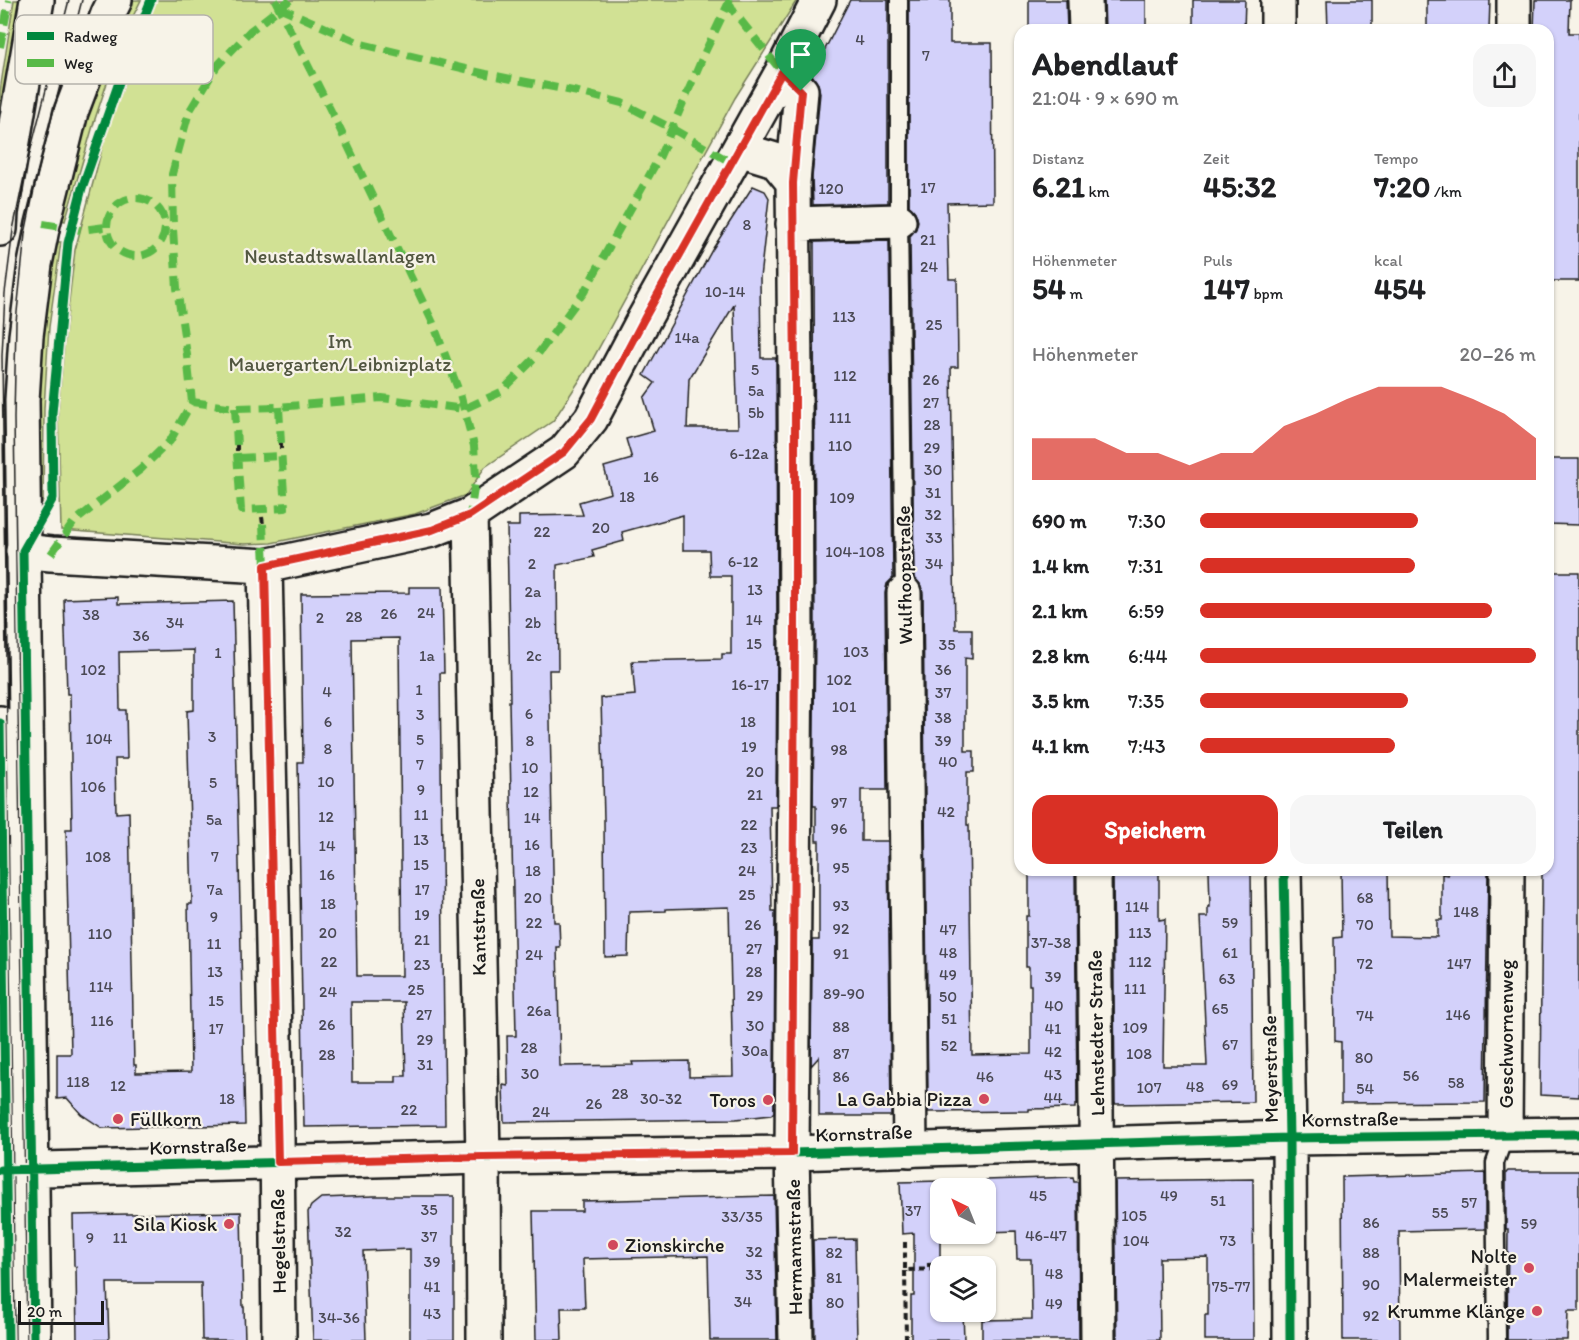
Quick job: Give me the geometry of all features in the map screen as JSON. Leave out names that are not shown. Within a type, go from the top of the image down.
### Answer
[{"type":"street","points":[[34,15],[37,0]]},
{"type":"street","points":[[109,15],[115,0]]},
{"type":"street","points":[[23,551],[265,566],[432,530],[470,515],[564,452],[591,419],[782,72],[819,0]]},
{"type":"street","points":[[1085,0],[1086,24]]},
{"type":"street","points":[[1278,0],[1278,24]]},
{"type":"street","points":[[1514,0],[1514,24]]},
{"type":"street","name":"Hermannstraße","points":[[782,72],[801,91],[793,183],[795,646],[792,1153],[796,1340]]},
{"type":"street","points":[[0,230],[23,84]]},
{"type":"street","points":[[8,1340],[23,551],[22,400],[34,264],[71,112],[82,84]]},
{"type":"street","points":[[739,149],[775,160],[793,183]]},
{"type":"street","points":[[793,224],[899,221]]},
{"type":"street","name":"Kantstraße","points":[[470,515],[483,1157],[484,1340]]},
{"type":"street","name":"Hegelstraße","points":[[265,566],[278,1162],[279,1340]]},
{"type":"street","name":"Wulfhoopstraße","points":[[904,593],[910,1150]]},
{"type":"street","points":[[0,723],[13,1170],[34,1340]]},
{"type":"street","name":"Lehnstedter Straße","points":[[1094,876],[1098,1340]]},
{"type":"street","name":"Meyerstraße","points":[[1284,876],[1290,1340]]},
{"type":"street","name":"Geschwornenweg","points":[[1505,1134],[1507,876]]},
{"type":"street","name":"Kornstraße","points":[[13,1170],[483,1157],[792,1153],[1289,1138],[1579,1134]]},
{"type":"lane","name":"Wulfhoopstraße","points":[[899,0],[899,221],[904,593]]},
{"type":"lane","name":"Geschwornenweg","points":[[1497,1340],[1495,1163],[1505,1134]]},
{"type":"path","points":[[281,443],[281,449]]},
{"type":"path","points":[[237,445],[237,453]]},
{"type":"path","points":[[262,517],[263,524]]},
{"type":"path","points":[[905,1242],[906,1340]]},
{"type":"path","points":[[905,1270],[930,1269]]},
{"type":"green space","points":[[14,0],[23,0],[21,15],[15,15],[15,54],[0,155],[0,91]]},
{"type":"green space","points":[[131,0],[141,0],[134,15],[124,15]]},
{"type":"green space","name":"Neustadtswallanlagen","points":[[157,0],[797,0],[735,98],[589,366],[553,421],[485,467],[466,495],[415,514],[271,543],[244,544],[61,530],[58,412],[66,327],[75,250],[106,134],[124,84],[213,84],[213,15],[151,15]]},
{"type":"green space","points":[[97,84],[107,84],[65,221],[58,219],[85,118]]},
{"type":"green space","points":[[54,242],[61,242],[49,327],[44,408],[43,506],[36,506],[35,410],[41,329]]},
{"type":"building","points":[[850,0],[888,0],[888,203],[813,205],[812,177],[820,93],[818,84],[812,75]]},
{"type":"building","points":[[909,0],[950,0],[950,43],[992,43],[993,202],[947,203],[949,279],[957,279],[958,367],[951,367],[955,629],[972,629],[972,659],[965,658],[965,751],[974,751],[974,772],[967,772],[972,1055],[1031,1054],[1031,985],[1029,985],[1029,967],[1026,967],[1029,876],[1075,876],[1077,1105],[1075,1108],[928,1112],[923,593],[920,584],[914,578],[910,236],[916,229],[918,221],[915,212],[909,206]]},
{"type":"building","points":[[1029,0],[1066,0],[1067,24],[1029,24]]},
{"type":"building","points":[[1104,0],[1146,0],[1146,24],[1105,24]]},
{"type":"building","points":[[1193,0],[1245,0],[1244,24],[1193,24]]},
{"type":"building","points":[[1327,0],[1372,0],[1372,24],[1328,24]]},
{"type":"building","points":[[1427,0],[1490,0],[1489,24],[1427,24]]},
{"type":"building","points":[[1535,0],[1570,0],[1569,33],[1579,33],[1579,281],[1554,281],[1554,24],[1534,24]]},
{"type":"building","points":[[753,186],[765,191],[769,198],[760,278],[761,358],[776,358],[776,806],[770,806],[772,911],[775,911],[774,1112],[771,1115],[736,1119],[504,1122],[503,1085],[508,1086],[507,1036],[516,1036],[507,526],[519,526],[519,516],[583,515],[579,502],[611,493],[604,467],[632,459],[626,439],[654,431],[644,398],[655,383],[644,375],[712,250]],"holes":[[[734,305],[738,428],[687,428],[689,379]],[[683,515],[683,550],[709,550],[710,576],[731,576],[731,654],[722,654],[722,659],[632,661],[635,695],[601,698],[605,957],[628,956],[629,912],[729,907],[733,1076],[689,1077],[689,1061],[632,1062],[633,1065],[560,1066],[557,947],[560,947],[559,922],[554,922],[549,670],[558,670],[557,565],[594,557],[592,550],[624,541],[622,532]]]},
{"type":"building","points":[[889,240],[893,578],[887,584],[885,593],[887,790],[861,790],[861,841],[888,841],[891,1116],[819,1116],[819,1057],[811,1066],[812,940],[819,940],[819,841],[816,841],[816,806],[813,806],[814,242]]},
{"type":"building","points":[[1554,459],[1579,459],[1579,525],[1554,524]]},
{"type":"building","points":[[1554,572],[1579,572],[1579,1097],[1540,1095],[1542,876],[1554,876]]},
{"type":"building","points":[[409,587],[442,587],[444,673],[440,673],[445,1125],[304,1127],[298,762],[303,762],[301,594],[409,593]],"holes":[[[399,638],[402,976],[357,976],[352,639]],[[351,1002],[404,1002],[406,1076],[396,1076],[396,1082],[352,1082]]]},
{"type":"building","points":[[118,597],[118,604],[233,601],[245,1125],[102,1128],[81,1114],[67,1098],[57,1099],[57,1054],[71,1054],[66,829],[72,829],[70,694],[67,694],[64,599]],"holes":[[[194,650],[194,710],[187,711],[192,904],[188,904],[191,1072],[136,1073],[129,812],[116,813],[115,759],[127,759],[126,710],[120,710],[119,652]]]},
{"type":"building","points":[[1113,876],[1159,876],[1159,920],[1165,919],[1163,1066],[1207,1066],[1200,917],[1208,917],[1209,876],[1251,876],[1253,1102],[1115,1104]]},
{"type":"building","points":[[1341,876],[1388,876],[1389,936],[1437,937],[1437,920],[1442,920],[1442,876],[1488,876],[1485,1102],[1341,1103],[1341,1042],[1335,1041],[1334,938],[1342,937]]},
{"type":"building","points":[[1508,1171],[1579,1171],[1579,1311],[1568,1311],[1567,1340],[1507,1340],[1506,1173]]},
{"type":"building","points":[[1485,1173],[1485,1229],[1399,1231],[1400,1340],[1343,1340],[1342,1177]]},
{"type":"building","points":[[1073,1177],[1074,1182],[1078,1182],[1079,1340],[982,1340],[982,1322],[1032,1319],[1031,1259],[1017,1259],[1016,1231],[996,1232],[996,1180]]},
{"type":"building","points":[[1253,1179],[1254,1340],[1205,1340],[1205,1315],[1208,1315],[1208,1257],[1159,1258],[1160,1340],[1117,1340],[1115,1181]]},
{"type":"building","points":[[930,1181],[930,1244],[940,1244],[940,1256],[930,1256],[930,1322],[963,1322],[964,1340],[911,1340],[914,1233],[902,1234],[900,1182]]},
{"type":"building","points":[[454,1196],[454,1340],[410,1340],[410,1249],[363,1251],[366,1340],[313,1340],[308,1212],[311,1206],[321,1198]]},
{"type":"building","points":[[774,1196],[777,1340],[710,1340],[708,1256],[583,1259],[585,1308],[561,1308],[562,1340],[536,1340],[533,1211],[582,1211],[582,1201]]},
{"type":"building","points":[[241,1212],[245,1340],[202,1340],[201,1283],[107,1283],[109,1340],[77,1340],[73,1215]]},
{"type":"building","points":[[855,1239],[857,1340],[815,1340],[813,1240]]},
{"type":"tram line","points":[[65,15],[69,0]]},
{"type":"tram line","points":[[78,15],[82,0]]},
{"type":"tram line","points":[[15,1340],[2,356],[5,293],[13,230],[48,84]]},
{"type":"tram line","points":[[27,1340],[14,418],[16,322],[25,234],[37,175],[60,84]]},
{"type":"marked path","points":[[0,47],[9,0]]},
{"type":"marked path","points":[[275,0],[433,323],[460,394],[474,446],[476,476],[470,515]]},
{"type":"marked path","points":[[213,73],[250,31],[290,0]]},
{"type":"marked path","points":[[728,0],[734,12],[782,72]]},
{"type":"marked path","points":[[192,402],[235,408],[279,407],[382,398],[464,409],[501,392],[535,358],[584,292],[660,156],[730,0]]},
{"type":"marked path","points":[[279,7],[362,44],[486,74],[622,103],[732,163]]},
{"type":"marked path","points":[[51,554],[74,522],[141,469],[170,441],[192,402],[177,288],[172,174],[189,112],[206,84]]},
{"type":"marked path","points":[[130,198],[142,198],[157,206],[165,221],[165,227],[165,233],[157,248],[142,256],[130,256],[115,248],[107,233],[107,221],[115,206],[130,198]]},
{"type":"marked path","points":[[43,224],[81,230],[106,227]]},
{"type":"marked path","points":[[279,407],[281,443]]},
{"type":"marked path","points":[[235,408],[237,445]]},
{"type":"marked path","points":[[237,453],[241,510],[285,508],[281,449]]},
{"type":"marked path","points":[[238,458],[282,456]]},
{"type":"marked path","points":[[263,524],[265,566]]},
{"type":"cycle path","points":[[145,15],[151,0]]},
{"type":"cycle path","points":[[34,1340],[23,551],[53,498],[52,413],[68,243],[82,188],[118,84]]},
{"type":"cycle path","points":[[0,723],[8,1340]]},
{"type":"cycle path","points":[[1284,876],[1290,1340]]},
{"type":"cycle path","points":[[0,1170],[483,1157],[792,1153],[1289,1138],[1579,1134]]},
{"type":"place","name":"La Gabbia Pizza","points":[[984,1099]]},
{"type":"place","name":"Toros","points":[[768,1100]]},
{"type":"place","name":"Füllkorn","points":[[118,1119]]},
{"type":"place","name":"Sila Kiosk","points":[[229,1224]]},
{"type":"place","name":"Zionskirche","points":[[613,1245]]},
{"type":"place","name":"Nolte Malermeister","points":[[1529,1268]]},
{"type":"place","name":"Krumme Klänge","points":[[1537,1311]]},
{"type":"route","points":[[782,72],[801,91],[793,183],[795,634],[792,1153],[278,1162],[265,566],[432,530],[470,515],[564,452],[591,419],[782,72]]},
{"type":"park label","name":"Im Mauergarten/Leibnizplatz","points":[[340,352]]}]
